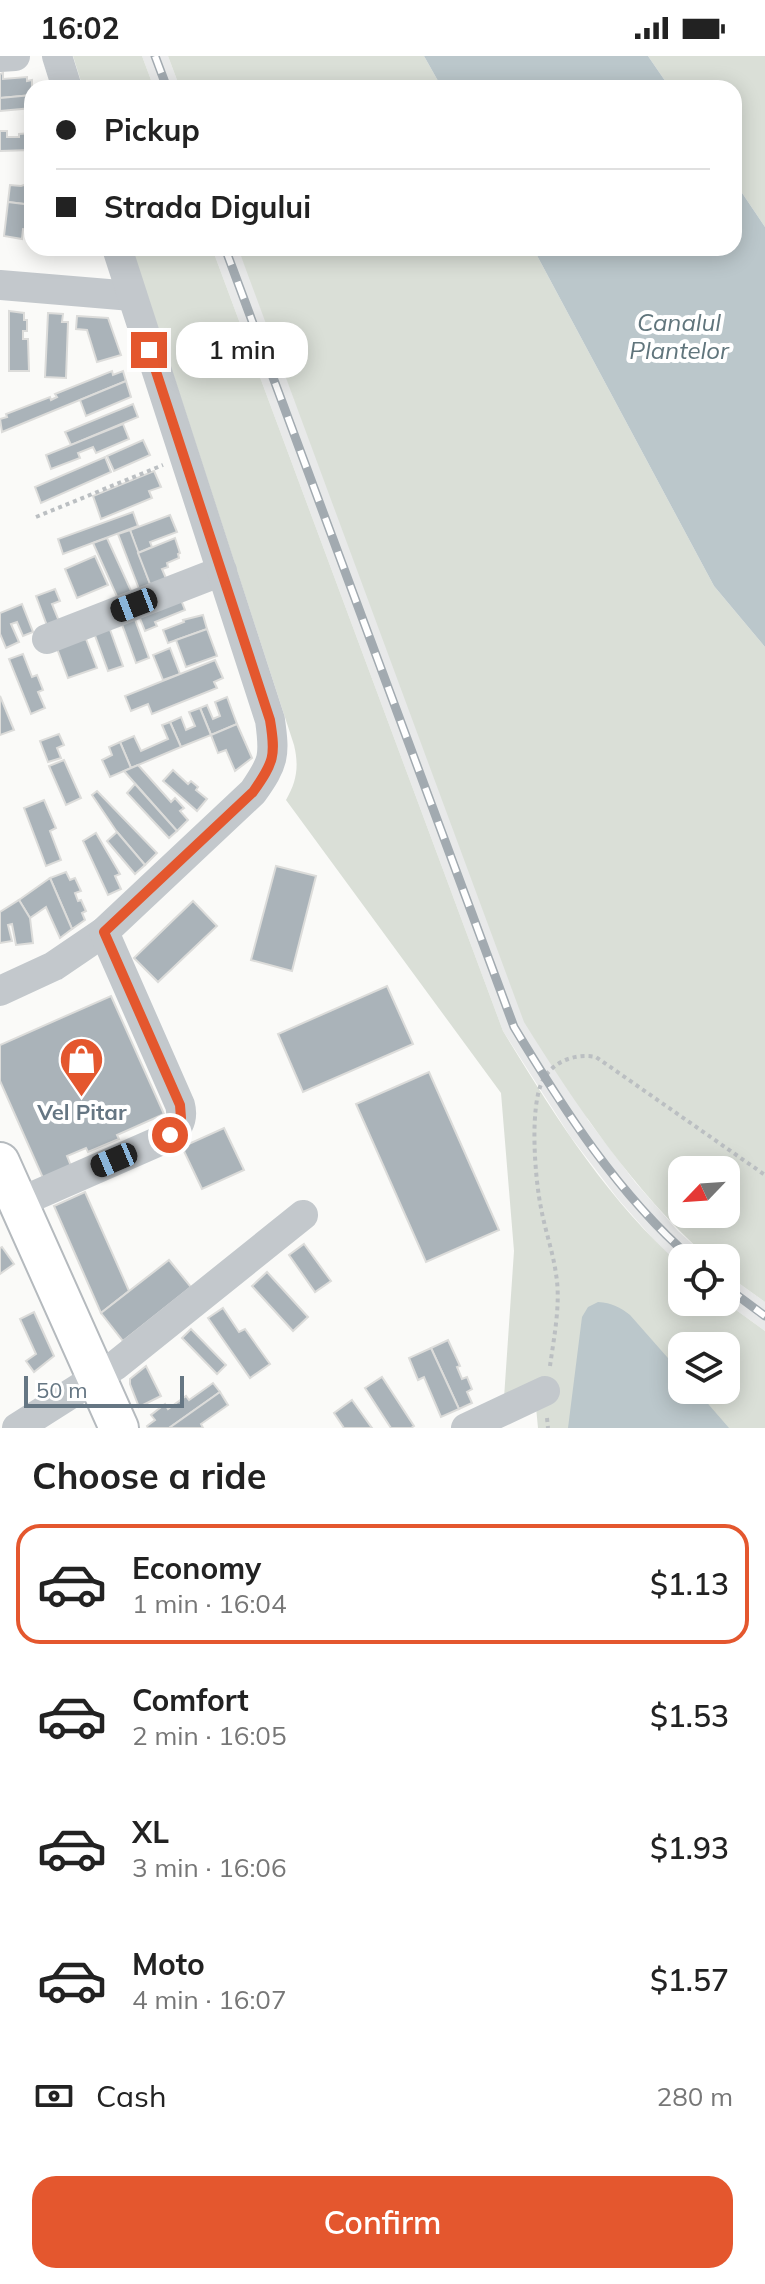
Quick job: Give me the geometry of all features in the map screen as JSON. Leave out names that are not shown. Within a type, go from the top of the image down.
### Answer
[{"type":"main road","points":[[0,1162],[119,1428]]},
{"type":"street","points":[[0,57],[15,56]]},
{"type":"street","points":[[57,56],[64,80]]},
{"type":"street","points":[[0,991],[54,966],[104,932],[253,792],[268,771],[275,751],[270,720],[120,256]]},
{"type":"street","points":[[0,285],[132,296]]},
{"type":"street","points":[[47,639],[222,571]]},
{"type":"street","points":[[18,1203],[164,1139],[175,1130],[181,1118],[180,1105],[104,932]]},
{"type":"street","points":[[17,1428],[116,1365],[303,1215]]},
{"type":"street","points":[[466,1428],[545,1391]]},
{"type":"path","points":[[36,517],[184,457]]},
{"type":"path","points":[[545,1391],[551,1365],[558,1290],[537,1184],[536,1107],[544,1077],[565,1060],[584,1055],[596,1057],[765,1175]]},
{"type":"shaded area","points":[[73,56],[142,56],[151,80],[80,80]]},
{"type":"shaded area","points":[[142,56],[168,56],[177,80],[151,80]]},
{"type":"shaded area","points":[[168,56],[424,56],[438,80],[177,80]]},
{"type":"shaded area","points":[[648,56],[765,56],[765,227],[742,193],[742,80],[664,80]]},
{"type":"shaded area","points":[[135,256],[215,256],[503,1031],[584,1156],[630,1214],[668,1253],[668,1316],[740,1316],[740,1313],[765,1331],[765,1428],[538,1428],[534,1386],[504,1398],[514,1251],[501,1093],[286,800],[296,773],[294,745]]},
{"type":"shaded area","points":[[215,256],[241,256],[588,1120],[668,1220],[668,1228],[675,1228],[692,1244],[668,1244],[668,1254],[661,1248],[618,1199],[570,1136],[503,1031]]},
{"type":"shaded area","points":[[241,256],[537,256],[714,586],[765,647],[765,1302],[740,1284],[740,1244],[693,1244],[677,1228],[740,1228],[740,1156],[668,1156],[668,1218],[631,1176],[586,1116],[524,1022]]},
{"type":"shaded area","points":[[740,1284],[765,1302],[765,1331],[740,1313]]},
{"type":"water","points":[[424,56],[648,56],[664,80],[438,80]]},
{"type":"water","name":"Canalul Plantelor","points":[[742,193],[765,227],[765,647],[714,586],[537,256],[742,256]]},
{"type":"water","points":[[598,1302],[616,1306],[630,1315],[668,1358],[668,1404],[708,1404],[729,1428],[568,1428],[582,1317],[588,1307]]},
{"type":"building","points":[[3,73],[3,79],[27,77],[24,80],[24,96],[0,98],[0,74]]},
{"type":"building","points":[[24,96],[24,109],[0,111],[0,98]]},
{"type":"building","points":[[0,131],[7,131],[7,137],[24,134],[24,150],[0,151]]},
{"type":"building","points":[[10,185],[24,185],[24,204],[8,202]]},
{"type":"building","points":[[8,202],[24,204],[22,239],[4,236]]},
{"type":"building","points":[[9,311],[24,313],[24,320],[27,320],[23,339],[28,339],[29,371],[9,371]]},
{"type":"building","points":[[48,313],[63,314],[62,322],[68,322],[66,378],[45,377]]},
{"type":"building","points":[[77,316],[108,318],[121,355],[97,362],[87,330],[76,329]]},
{"type":"building","points":[[112,371],[113,375],[123,371],[126,381],[2,432],[0,419],[7,417],[6,414],[50,397],[51,400],[57,397],[55,394]]},
{"type":"building","points":[[126,381],[131,397],[86,416],[80,400]]},
{"type":"building","points":[[133,404],[138,417],[71,445],[65,432]]},
{"type":"building","points":[[123,424],[129,439],[96,453],[93,447],[78,453],[80,458],[51,469],[46,455]]},
{"type":"building","points":[[143,440],[150,455],[114,471],[107,456]]},
{"type":"building","points":[[105,457],[111,472],[41,503],[35,487]]},
{"type":"building","points":[[154,471],[161,487],[149,491],[152,498],[101,519],[93,496]]},
{"type":"building","points":[[133,512],[138,526],[63,554],[58,539]]},
{"type":"building","points":[[170,515],[177,532],[150,542],[152,547],[138,553],[130,530]]},
{"type":"building","points":[[130,530],[152,589],[141,594],[118,534]]},
{"type":"building","points":[[107,538],[133,595],[119,601],[93,543]]},
{"type":"building","points":[[175,538],[179,558],[162,569],[168,583],[152,589],[138,553]]},
{"type":"building","points":[[95,556],[108,585],[77,598],[65,569]]},
{"type":"building","points":[[55,589],[60,601],[52,604],[61,626],[49,631],[36,596]]},
{"type":"building","points":[[179,595],[185,610],[155,622],[157,626],[145,631],[137,611]]},
{"type":"building","points":[[22,604],[33,632],[23,636],[17,622],[11,624],[19,642],[6,648],[0,634],[0,613]]},
{"type":"building","points":[[133,614],[149,658],[136,663],[120,619]]},
{"type":"building","points":[[203,615],[207,629],[168,643],[163,630]]},
{"type":"building","points":[[108,624],[123,666],[108,671],[93,630]]},
{"type":"building","points":[[207,629],[217,656],[186,667],[176,640]]},
{"type":"building","points":[[86,639],[97,668],[68,678],[55,643]]},
{"type":"building","points":[[170,648],[180,674],[163,680],[153,655]]},
{"type":"building","points":[[23,654],[32,677],[37,675],[43,690],[38,692],[45,708],[31,714],[9,659]]},
{"type":"building","points":[[215,660],[223,678],[214,682],[217,688],[152,714],[148,704],[131,711],[125,696]]},
{"type":"building","points":[[0,696],[14,730],[0,735]]},
{"type":"building","points":[[227,697],[237,724],[211,735],[200,708],[207,705],[213,719],[220,716],[215,702]]},
{"type":"building","points":[[200,708],[211,735],[181,747],[170,722],[181,717],[186,730],[195,726],[189,712]]},
{"type":"building","points":[[170,722],[181,747],[131,768],[120,742],[134,736],[141,751],[168,739],[162,725]]},
{"type":"building","points":[[237,724],[252,758],[235,771],[226,750],[218,753],[211,735]]},
{"type":"building","points":[[59,734],[64,745],[57,748],[61,758],[48,762],[40,741]]},
{"type":"building","points":[[120,742],[131,768],[110,777],[102,760],[112,755],[109,747]]},
{"type":"building","points":[[64,760],[81,798],[66,805],[49,766]]},
{"type":"building","points":[[138,765],[171,802],[175,798],[184,808],[180,811],[188,820],[177,831],[124,771]]},
{"type":"building","points":[[173,770],[188,784],[191,781],[207,799],[197,811],[163,781]]},
{"type":"building","points":[[135,784],[177,831],[169,838],[127,793]]},
{"type":"building","points":[[97,791],[157,853],[145,865],[117,832],[92,795]]},
{"type":"building","points":[[44,800],[56,828],[50,831],[61,860],[46,866],[24,808]]},
{"type":"building","points":[[117,832],[145,865],[135,874],[107,841]]},
{"type":"building","points":[[96,833],[120,874],[115,876],[121,889],[108,895],[83,841]]},
{"type":"building","points":[[276,866],[316,876],[292,971],[251,960]]},
{"type":"building","points":[[66,872],[70,880],[75,878],[81,891],[75,893],[86,911],[82,913],[85,920],[72,929],[50,878]]},
{"type":"building","points":[[50,878],[72,929],[60,938],[46,907],[30,918],[19,900]]},
{"type":"building","points":[[19,900],[30,918],[33,943],[16,945],[12,924],[8,925],[12,941],[0,943],[0,912]]},
{"type":"building","points":[[193,901],[217,926],[158,982],[134,958]]},
{"type":"building","points":[[387,986],[413,1044],[303,1092],[278,1034]]},
{"type":"building","name":"Vel Pitar","points":[[111,996],[164,1114],[117,1135],[119,1139],[88,1152],[86,1148],[67,1156],[71,1166],[43,1178],[0,1081],[0,1045]]},
{"type":"building","points":[[429,1072],[499,1230],[426,1262],[356,1104]]},
{"type":"building","points":[[224,1128],[244,1170],[202,1189],[182,1147]]},
{"type":"building","points":[[85,1192],[129,1291],[101,1313],[54,1206]]},
{"type":"building","points":[[304,1244],[331,1281],[315,1292],[289,1255]]},
{"type":"building","points":[[0,1248],[14,1264],[0,1274]]},
{"type":"building","points":[[169,1260],[191,1287],[123,1341],[101,1313]]},
{"type":"building","points":[[267,1272],[308,1317],[293,1331],[252,1286]]},
{"type":"building","points":[[223,1308],[239,1332],[245,1329],[270,1364],[250,1378],[208,1318]]},
{"type":"building","points":[[34,1312],[54,1356],[34,1372],[26,1361],[36,1354],[20,1319]]},
{"type":"building","points":[[191,1329],[226,1365],[217,1374],[182,1338]]},
{"type":"building","points":[[448,1340],[460,1366],[457,1367],[462,1379],[467,1377],[472,1389],[467,1392],[472,1403],[459,1409],[431,1348]]},
{"type":"building","points":[[431,1348],[459,1409],[441,1417],[424,1377],[418,1380],[409,1358]]},
{"type":"building","points":[[146,1366],[161,1396],[139,1407],[130,1379]]},
{"type":"building","points":[[382,1377],[414,1426],[411,1428],[391,1428],[365,1388]]},
{"type":"building","points":[[213,1383],[220,1392],[169,1428],[148,1428],[155,1420],[151,1415],[165,1404],[168,1409],[186,1396],[189,1400]]},
{"type":"building","points":[[220,1392],[228,1405],[201,1424],[203,1428],[169,1428]]},
{"type":"building","points":[[352,1400],[372,1428],[344,1428],[334,1413]]},
{"type":"railway","points":[[155,56],[164,80]]},
{"type":"railway","points":[[228,256],[514,1027],[594,1150],[640,1207],[676,1244]]},
{"type":"railway","points":[[740,1297],[765,1316]]},
{"type":"place","name":"Vel Pitar","points":[[82,1098]]},
{"type":"route","points":[[149,350],[270,720],[275,751],[268,771],[253,792],[104,932],[180,1105],[181,1118],[170,1135]]}]
